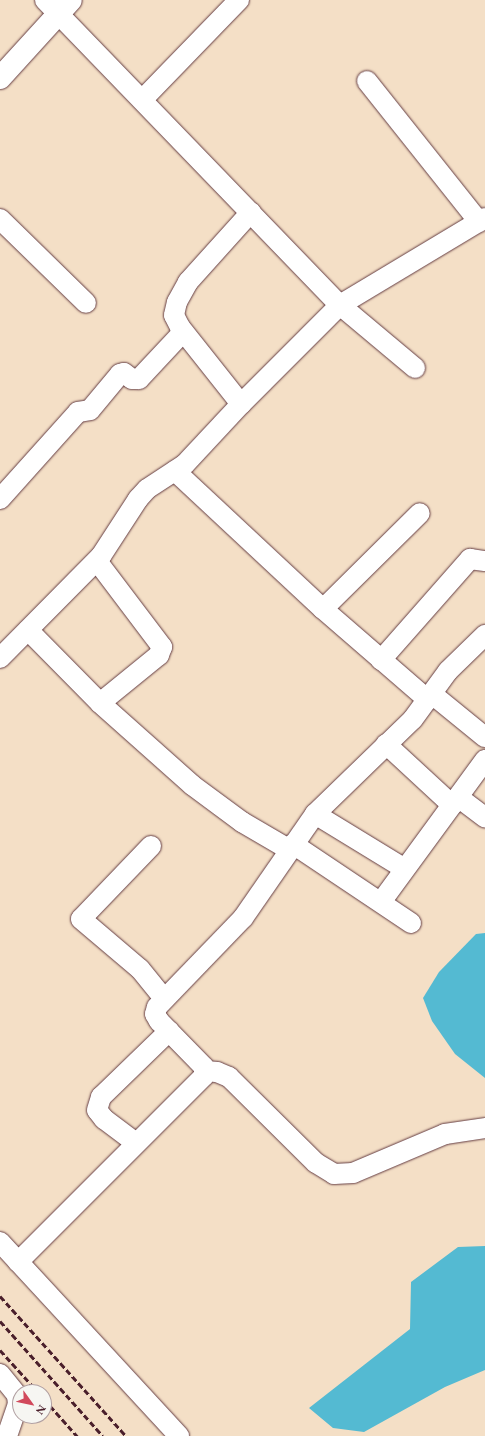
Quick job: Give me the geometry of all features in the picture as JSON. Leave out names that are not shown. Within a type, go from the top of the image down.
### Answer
[{"type":"street","points":[[143,99],[239,0]]},
{"type":"street","points":[[0,78],[59,4],[143,99],[340,304],[415,368]]},
{"type":"street","points":[[0,658],[97,561],[138,499],[147,490],[185,464],[241,404],[340,304],[482,220],[367,81]]},
{"type":"street","points":[[241,404],[183,332],[174,315],[177,302],[188,282],[251,212]]},
{"type":"street","points":[[0,219],[86,303]]},
{"type":"street","points":[[0,499],[78,412],[90,410],[122,373],[139,379],[183,332]]},
{"type":"street","points":[[175,471],[323,609],[381,660],[485,737]]},
{"type":"street","points":[[323,609],[420,513]]},
{"type":"street","points":[[381,660],[470,559],[485,561]]},
{"type":"street","points":[[97,561],[162,647],[159,655],[100,703]]},
{"type":"street","points":[[28,630],[100,703],[213,803],[292,847],[381,902],[411,923]]},
{"type":"street","points":[[485,635],[459,659],[430,697],[386,744],[315,814],[243,918],[164,999],[157,1007],[155,1014],[206,1071],[217,1072],[229,1077],[316,1163],[334,1174],[353,1173],[445,1134],[485,1128]]},
{"type":"street","points":[[386,744],[455,801],[485,817]]},
{"type":"street","points":[[381,902],[485,760]]},
{"type":"street","points":[[315,814],[405,869]]},
{"type":"street","points":[[151,846],[81,919],[140,969],[164,999]]},
{"type":"street","points":[[136,1143],[104,1119],[97,1110],[100,1097],[169,1031]]},
{"type":"street","points":[[18,1262],[196,1084],[206,1071]]},
{"type":"street","points":[[0,1242],[179,1436]]},
{"type":"street","points":[[0,1374],[17,1395],[18,1404],[7,1436]]},
{"type":"water","points":[[485,933],[485,1078],[455,1054],[432,1021],[423,998],[439,972],[476,934]]},
{"type":"water","points":[[485,1246],[485,1370],[445,1387],[364,1432],[333,1428],[309,1408],[410,1329],[411,1282],[458,1247]]},
{"type":"railway","points":[[0,1296],[126,1436]]},
{"type":"railway","points":[[0,1321],[103,1436]]},
{"type":"railway","points":[[0,1350],[31,1384]]},
{"type":"railway","points":[[52,1408],[77,1436]]}]
